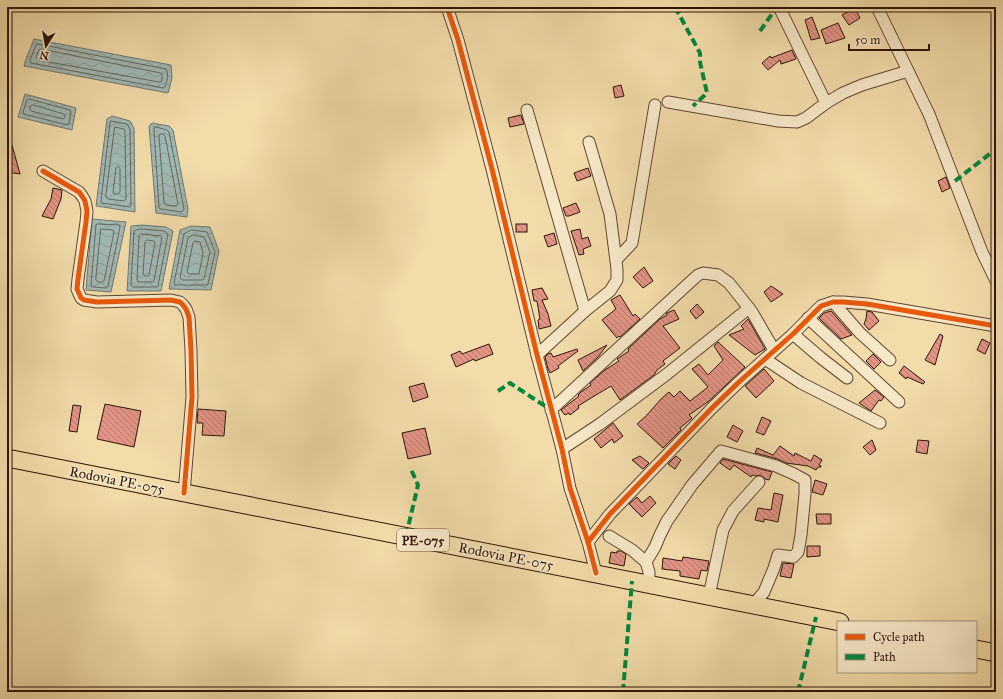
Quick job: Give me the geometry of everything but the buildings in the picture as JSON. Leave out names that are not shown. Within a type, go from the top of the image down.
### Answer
[{"type":"main road","name":"Rodovia PE-075","points":[[7,458],[837,621]]},
{"type":"main road","points":[[977,649],[996,653]]},
{"type":"street","points":[[447,7],[458,40],[492,169],[537,355],[562,449],[570,488],[588,542],[596,573]]},
{"type":"street","points":[[779,7],[826,103]]},
{"type":"street","points":[[877,7],[929,114],[982,252],[996,281]]},
{"type":"street","points":[[668,102],[778,121],[797,122],[806,118],[843,92],[908,71]]},
{"type":"street","points":[[616,260],[632,243],[655,105]]},
{"type":"street","points":[[527,110],[585,311]]},
{"type":"street","points":[[537,355],[585,311],[610,291],[617,280],[610,214],[589,142]]},
{"type":"street","points":[[43,171],[79,192],[85,201],[87,211],[86,222],[77,284],[77,289],[81,298],[96,302],[171,300],[180,302],[186,309],[189,317],[192,397],[184,493]]},
{"type":"street","points":[[551,410],[698,275],[718,275],[729,283],[749,308],[774,350]]},
{"type":"street","points":[[833,302],[860,333],[890,360]]},
{"type":"street","points":[[588,542],[610,514],[706,414],[740,381],[793,334],[821,306],[833,302],[867,304],[996,326]]},
{"type":"street","points":[[562,449],[600,424],[667,374],[749,308]]},
{"type":"street","points":[[808,318],[899,402]]},
{"type":"street","points":[[793,334],[847,378]]},
{"type":"street","points":[[765,359],[801,383],[880,422]]},
{"type":"street","points":[[646,562],[667,521],[692,485],[720,451],[776,466],[805,480],[801,535],[798,552],[793,557],[778,555],[764,592],[753,605]]},
{"type":"street","points":[[709,596],[723,530],[733,511],[759,482]]},
{"type":"street","points":[[609,536],[632,550],[646,562],[650,572],[649,584]]},
{"type":"water","points":[[34,39],[171,65],[172,78],[168,93],[24,66]]},
{"type":"water","points":[[25,94],[76,108],[72,130],[18,117]]},
{"type":"water","points":[[112,116],[130,121],[134,128],[135,212],[96,206],[107,119]]},
{"type":"water","points":[[152,123],[169,126],[173,130],[188,209],[187,217],[156,213],[149,126]]},
{"type":"water","points":[[92,219],[126,222],[111,292],[86,290]]},
{"type":"water","points":[[142,225],[166,227],[173,231],[161,291],[127,291],[131,226]]},
{"type":"water","points":[[191,226],[210,227],[219,251],[211,290],[169,289],[180,230]]},
{"type":"marked path","points":[[675,7],[700,53],[700,62],[707,93],[693,106]]},
{"type":"marked path","points":[[760,31],[777,7]]},
{"type":"marked path","points":[[955,181],[996,149]]},
{"type":"marked path","points":[[498,391],[510,383],[551,410]]},
{"type":"marked path","points":[[406,536],[418,485],[410,467]]},
{"type":"marked path","points":[[623,692],[632,581]]},
{"type":"marked path","points":[[798,692],[816,617]]},
{"type":"cycle path","points":[[447,7],[458,40],[492,169],[537,355],[562,449],[570,488],[588,542],[596,573]]},
{"type":"cycle path","points":[[43,171],[79,192],[85,201],[87,211],[77,289],[81,298],[84,300],[97,302],[171,300],[180,302],[186,309],[189,317],[192,397],[184,493]]},
{"type":"cycle path","points":[[588,542],[610,514],[712,408],[793,334],[821,306],[833,302],[867,304],[996,326]]}]
